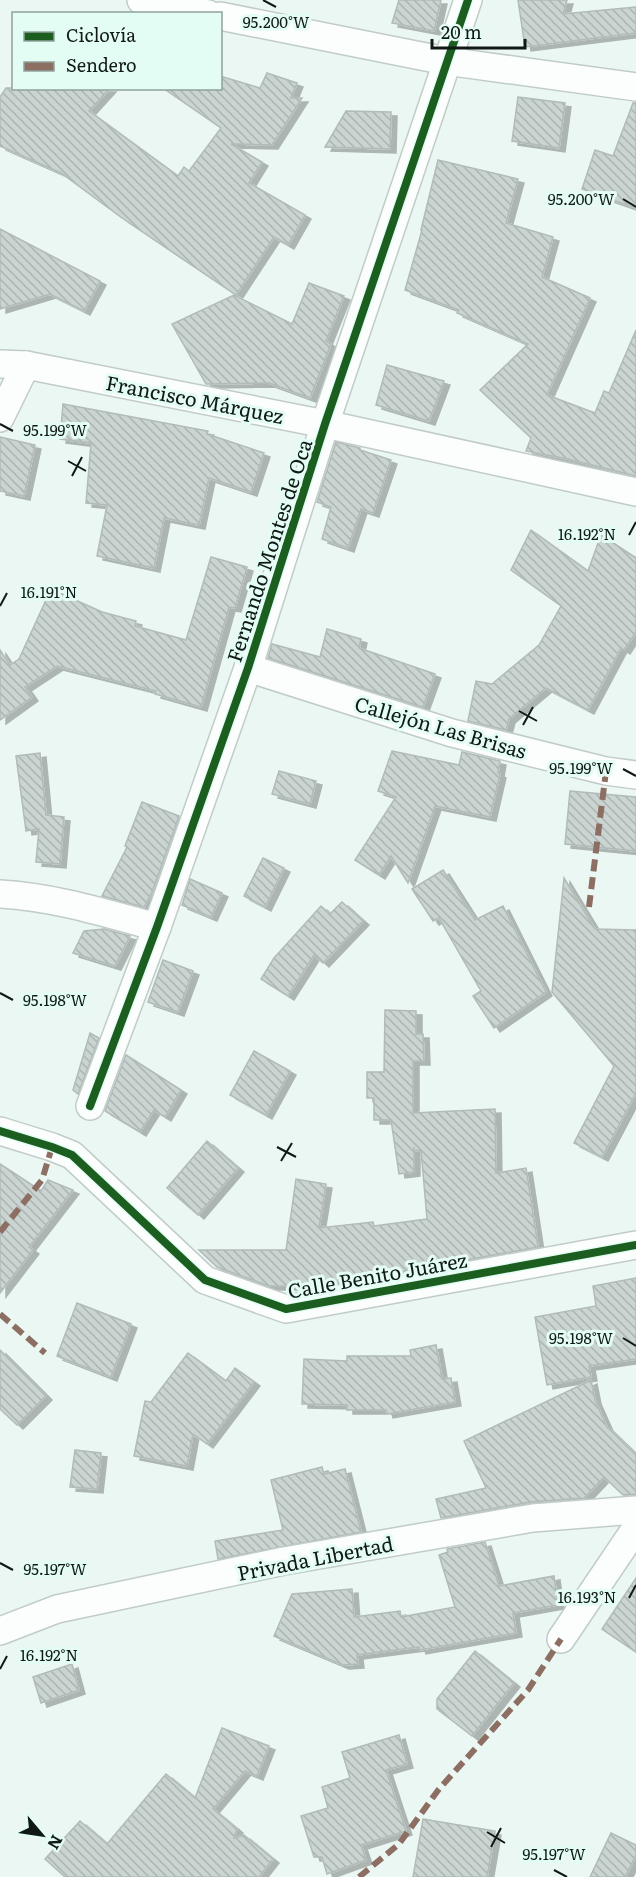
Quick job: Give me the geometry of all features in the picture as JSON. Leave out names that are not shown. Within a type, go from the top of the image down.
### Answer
[{"type":"street","points":[[141,0],[198,12]]},
{"type":"street","name":"Fernando Montes de Oca","points":[[90,1106],[157,927],[248,668],[325,424],[468,0]]},
{"type":"street","points":[[222,16],[446,61],[636,87]]},
{"type":"street","points":[[0,418],[13,365]]},
{"type":"street","name":"Francisco Márquez","points":[[13,365],[325,424],[636,492]]},
{"type":"street","name":"Callejón Las Brisas","points":[[248,668],[452,733],[606,771],[636,775]]},
{"type":"street","points":[[0,894],[70,903],[157,927]]},
{"type":"street","name":"Calle Benito Juárez","points":[[0,1131],[72,1155],[206,1280],[286,1309],[636,1245]]},
{"type":"street","name":"Privada Libertad","points":[[0,1631],[57,1609],[284,1561],[533,1518],[636,1510]]},
{"type":"street","points":[[561,1639],[636,1528]]},
{"type":"building","points":[[399,0],[441,0],[434,31],[392,23]]},
{"type":"building","points":[[518,0],[567,0],[563,14],[636,7],[636,33],[525,47]]},
{"type":"building","points":[[267,73],[297,83],[291,98],[302,98],[272,145],[231,144],[262,162],[249,183],[305,215],[288,245],[274,237],[236,295],[122,218],[61,173],[0,146],[0,97],[6,88],[12,88],[12,90],[108,90],[89,111],[178,176],[184,167],[189,171],[221,128],[166,90],[222,90],[222,77],[260,88]]},
{"type":"building","points":[[518,97],[565,103],[559,148],[512,141]]},
{"type":"building","points":[[633,103],[636,103],[636,208],[582,189],[595,150],[613,156]]},
{"type":"building","points":[[346,111],[391,112],[390,149],[325,147]]},
{"type":"building","points":[[438,160],[518,179],[506,223],[553,237],[542,277],[590,298],[547,395],[595,413],[604,391],[609,393],[636,330],[636,476],[526,451],[531,438],[480,390],[528,344],[457,313],[459,310],[405,290]]},
{"type":"building","points":[[0,229],[100,281],[84,311],[50,294],[0,309]]},
{"type":"building","points":[[309,283],[344,296],[326,341],[331,344],[310,398],[269,383],[206,384],[172,324],[234,295],[292,324]]},
{"type":"building","points":[[387,365],[444,381],[429,421],[376,405]]},
{"type":"building","points":[[63,404],[208,431],[207,434],[264,453],[251,492],[209,478],[199,525],[164,518],[154,568],[97,556],[107,505],[86,503],[91,443],[60,439]]},
{"type":"building","points":[[0,437],[35,445],[24,496],[0,491]]},
{"type":"building","points":[[336,442],[391,460],[373,513],[361,509],[348,548],[322,539],[331,507],[317,502]]},
{"type":"building","points":[[531,530],[588,571],[601,535],[636,558],[636,632],[624,650],[621,648],[588,710],[546,688],[509,719],[506,730],[468,721],[476,681],[492,684],[539,645],[561,606],[511,570]]},
{"type":"building","points":[[211,557],[247,567],[235,608],[229,607],[201,707],[155,694],[156,691],[57,666],[25,687],[32,697],[0,720],[0,650],[10,665],[19,659],[51,589],[102,612],[136,621],[135,626],[186,640]]},
{"type":"building","points":[[327,629],[361,639],[359,648],[435,674],[423,707],[268,658],[272,644],[320,657]]},
{"type":"building","points":[[392,751],[459,765],[462,752],[500,761],[498,773],[500,774],[490,817],[435,806],[408,883],[391,856],[379,875],[355,860],[396,797],[378,791]]},
{"type":"building","points":[[40,753],[46,815],[64,817],[60,864],[36,862],[39,829],[26,831],[16,756]]},
{"type":"building","points":[[279,771],[316,781],[310,804],[272,794]]},
{"type":"building","points":[[570,791],[636,797],[636,851],[565,844]]},
{"type":"building","points":[[142,802],[179,816],[152,892],[144,907],[102,896],[127,847],[125,846]]},
{"type":"building","points":[[263,858],[284,868],[265,907],[244,896]]},
{"type":"building","points":[[443,870],[475,920],[503,906],[546,992],[494,1028],[473,996],[481,991],[439,918],[433,921],[412,889]]},
{"type":"building","points":[[564,878],[595,929],[636,930],[636,1093],[602,1157],[574,1143],[614,1066],[552,992]]},
{"type":"building","points":[[190,879],[222,893],[211,917],[182,905]]},
{"type":"building","points":[[342,902],[363,921],[323,963],[314,955],[288,996],[261,979],[274,958],[321,906],[330,914]]},
{"type":"building","points":[[104,929],[130,936],[115,966],[73,953],[84,931]]},
{"type":"building","points":[[163,960],[193,971],[178,1012],[148,1002]]},
{"type":"building","points":[[385,1010],[416,1011],[416,1034],[423,1034],[424,1061],[413,1061],[413,1113],[495,1109],[496,1173],[526,1168],[538,1247],[306,1289],[306,1286],[269,1286],[217,1267],[199,1250],[286,1250],[296,1179],[326,1184],[319,1228],[373,1222],[374,1226],[427,1219],[421,1150],[414,1151],[414,1172],[399,1174],[391,1120],[374,1120],[374,1098],[367,1098],[367,1072],[384,1072]]},
{"type":"building","points":[[90,1033],[99,1038],[78,1094],[73,1090]]},
{"type":"building","points":[[254,1051],[290,1071],[266,1115],[230,1095]]},
{"type":"building","points":[[126,1055],[181,1090],[165,1117],[154,1110],[140,1132],[105,1111]]},
{"type":"building","points":[[207,1141],[238,1168],[198,1215],[167,1188]]},
{"type":"building","points":[[0,1164],[41,1191],[48,1180],[73,1190],[29,1247],[33,1250],[0,1293]]},
{"type":"building","points":[[636,1278],[636,1359],[589,1366],[591,1377],[547,1385],[535,1317],[596,1306],[593,1286]]},
{"type":"building","points":[[77,1303],[131,1324],[111,1377],[57,1356]]},
{"type":"building","points":[[436,1345],[442,1379],[451,1378],[455,1402],[387,1414],[386,1410],[347,1410],[347,1405],[302,1404],[304,1359],[347,1361],[347,1356],[411,1356],[410,1350]]},
{"type":"building","points":[[0,1350],[46,1396],[17,1425],[0,1409]]},
{"type":"building","points":[[188,1353],[226,1381],[235,1368],[254,1382],[207,1444],[193,1434],[187,1466],[134,1456],[145,1401],[151,1402]]},
{"type":"building","points":[[591,1380],[595,1400],[607,1427],[636,1455],[636,1494],[623,1495],[604,1477],[584,1498],[530,1502],[441,1518],[436,1499],[486,1488],[464,1441]]},
{"type":"building","points":[[75,1450],[101,1453],[97,1489],[70,1487]]},
{"type":"building","points":[[322,1467],[324,1474],[345,1469],[361,1532],[218,1559],[215,1541],[283,1530],[271,1480]]},
{"type":"building","points":[[485,1542],[499,1586],[554,1576],[558,1605],[513,1613],[516,1633],[420,1650],[419,1647],[357,1655],[358,1664],[343,1665],[274,1636],[292,1594],[352,1589],[354,1617],[400,1611],[401,1617],[455,1607],[439,1555],[448,1552],[447,1549]]},
{"type":"building","points":[[636,1578],[636,1652],[602,1629]]},
{"type":"building","points":[[475,1651],[514,1683],[472,1736],[437,1709],[437,1699]]},
{"type":"building","points":[[72,1664],[79,1690],[41,1703],[33,1677]]},
{"type":"building","points":[[222,1728],[269,1746],[257,1776],[245,1771],[213,1809],[237,1829],[234,1838],[244,1835],[273,1859],[259,1877],[65,1877],[45,1859],[80,1821],[107,1844],[166,1774],[195,1798]]},
{"type":"building","points":[[399,1735],[407,1764],[386,1770],[406,1831],[361,1845],[366,1860],[327,1874],[322,1857],[314,1857],[301,1816],[328,1808],[322,1787],[350,1778],[342,1752]]},
{"type":"building","points":[[423,1819],[495,1831],[487,1877],[413,1877]]},
{"type":"building","points":[[611,1833],[636,1845],[636,1855],[625,1877],[590,1877]]},
{"type":"marked path","points":[[589,907],[606,771]]},
{"type":"marked path","points":[[0,1232],[42,1180],[52,1147]]},
{"type":"marked path","points":[[0,1314],[45,1353]]},
{"type":"marked path","points":[[359,1877],[399,1844],[439,1789],[528,1690],[561,1639]]},
{"type":"cycle path","points":[[90,1106],[157,927],[248,668],[325,424],[468,0]]},
{"type":"cycle path","points":[[0,1131],[72,1155],[205,1280],[286,1309],[636,1245]]}]
